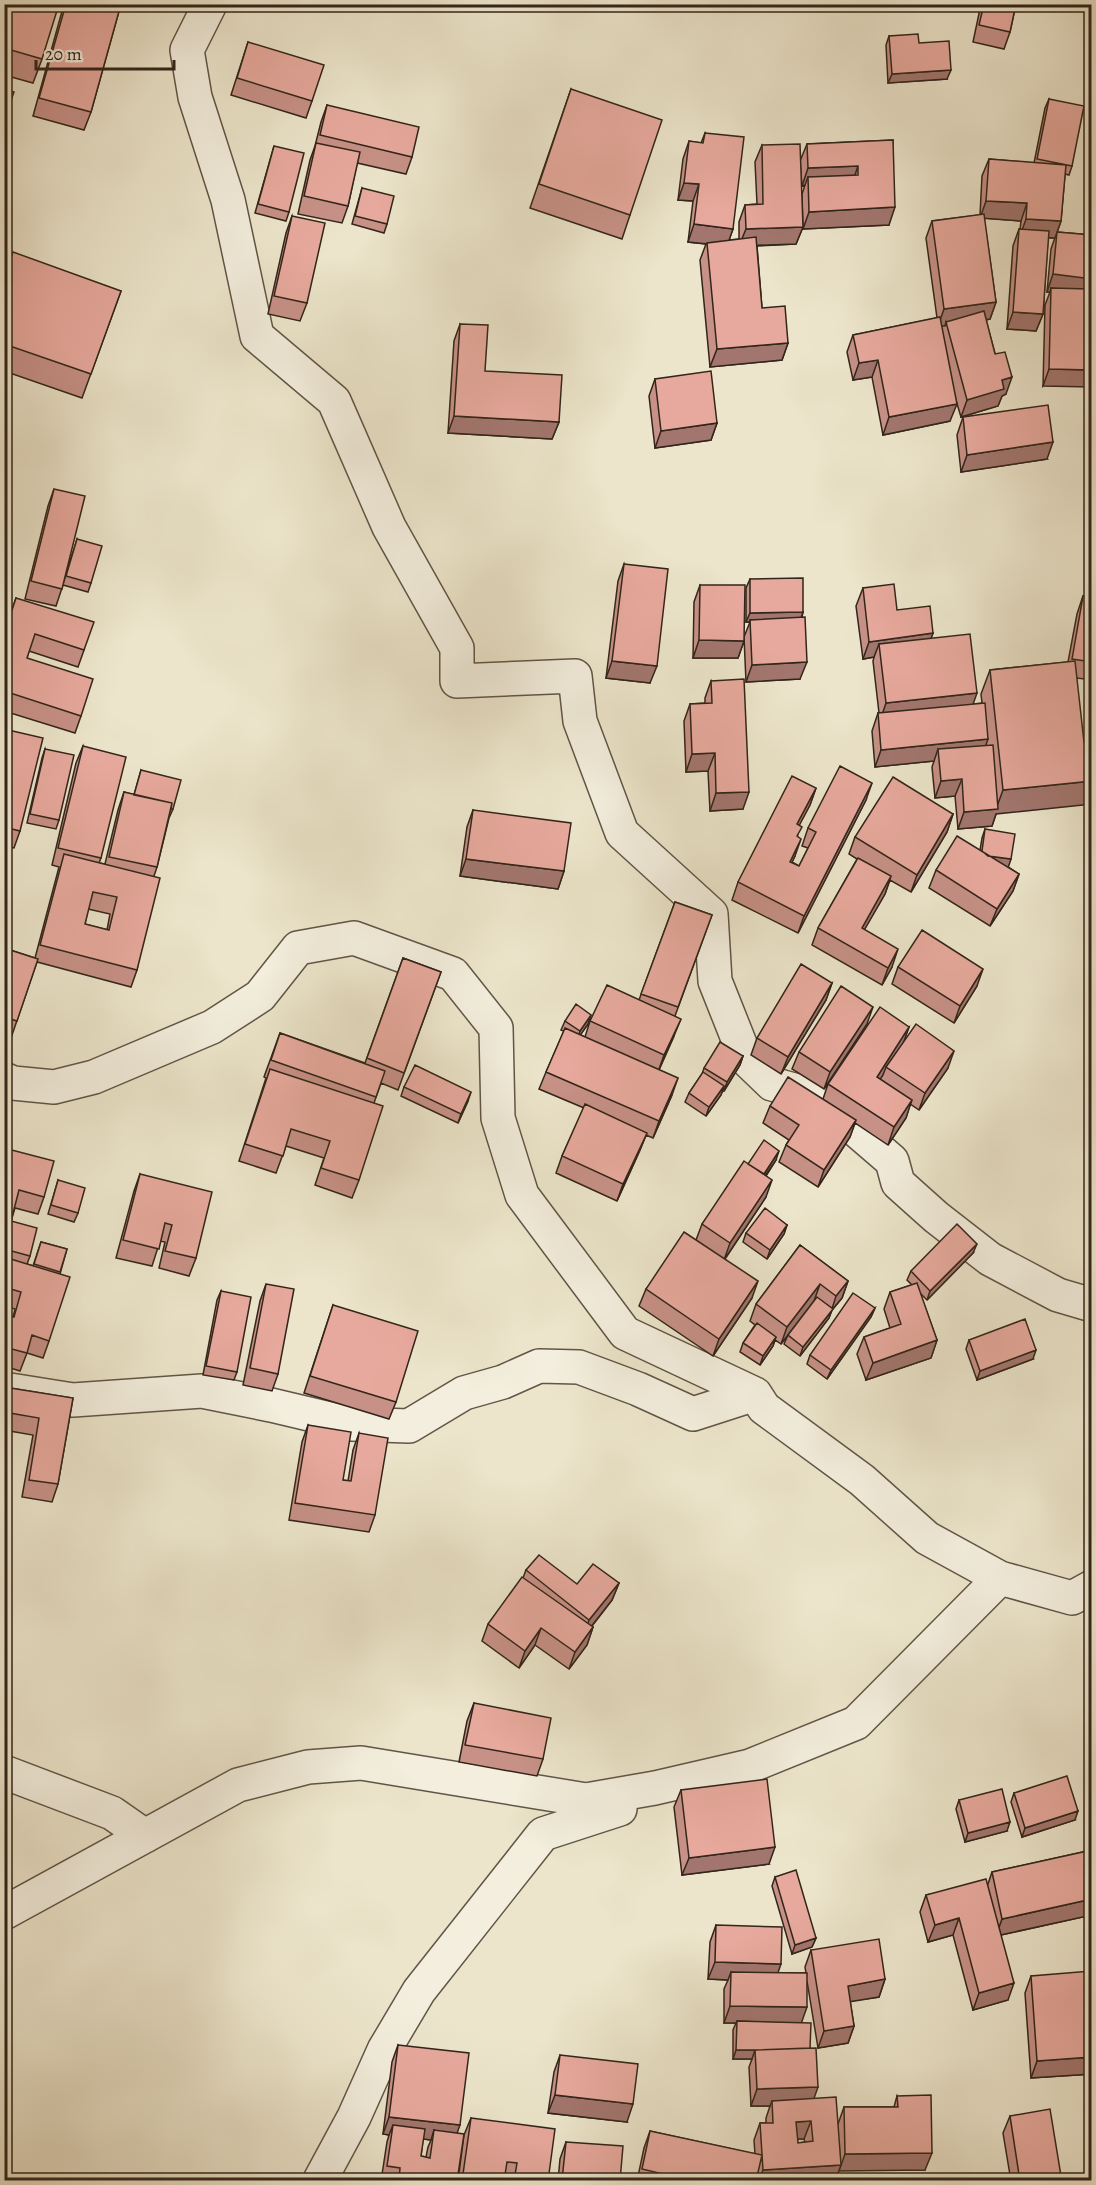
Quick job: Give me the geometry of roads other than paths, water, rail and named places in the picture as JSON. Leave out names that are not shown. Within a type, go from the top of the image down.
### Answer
[{"type":"street","points":[[210,4],[187,50],[195,97],[228,200],[257,336],[334,401],[389,527],[456,648],[457,681],[575,676],[580,721],[622,833],[711,914],[715,981],[746,1059],[772,1084],[805,1093],[842,1118],[892,1161],[898,1183],[990,1259],[1058,1295],[1092,1305]]},
{"type":"street","points":[[4,1079],[13,1083],[54,1087],[94,1077],[212,1027],[260,996],[298,948],[354,938],[453,974],[496,1028],[498,1118],[522,1195],[625,1333],[755,1394],[764,1408],[862,1480],[927,1538],[1000,1578],[1072,1598],[1092,1587]]},
{"type":"street","points":[[4,1389],[73,1400],[202,1391],[351,1424],[409,1426],[464,1393],[503,1382],[539,1366],[579,1366],[693,1414],[755,1394]]},
{"type":"street","points":[[320,2181],[354,2117],[384,2050],[419,1991],[543,1834],[750,1766],[856,1723],[1000,1578]]},
{"type":"street","points":[[4,1913],[238,1785],[308,1767],[362,1763],[586,1800],[655,1788],[750,1766]]},
{"type":"street","points":[[4,1772],[112,1813],[145,1836]]}]
